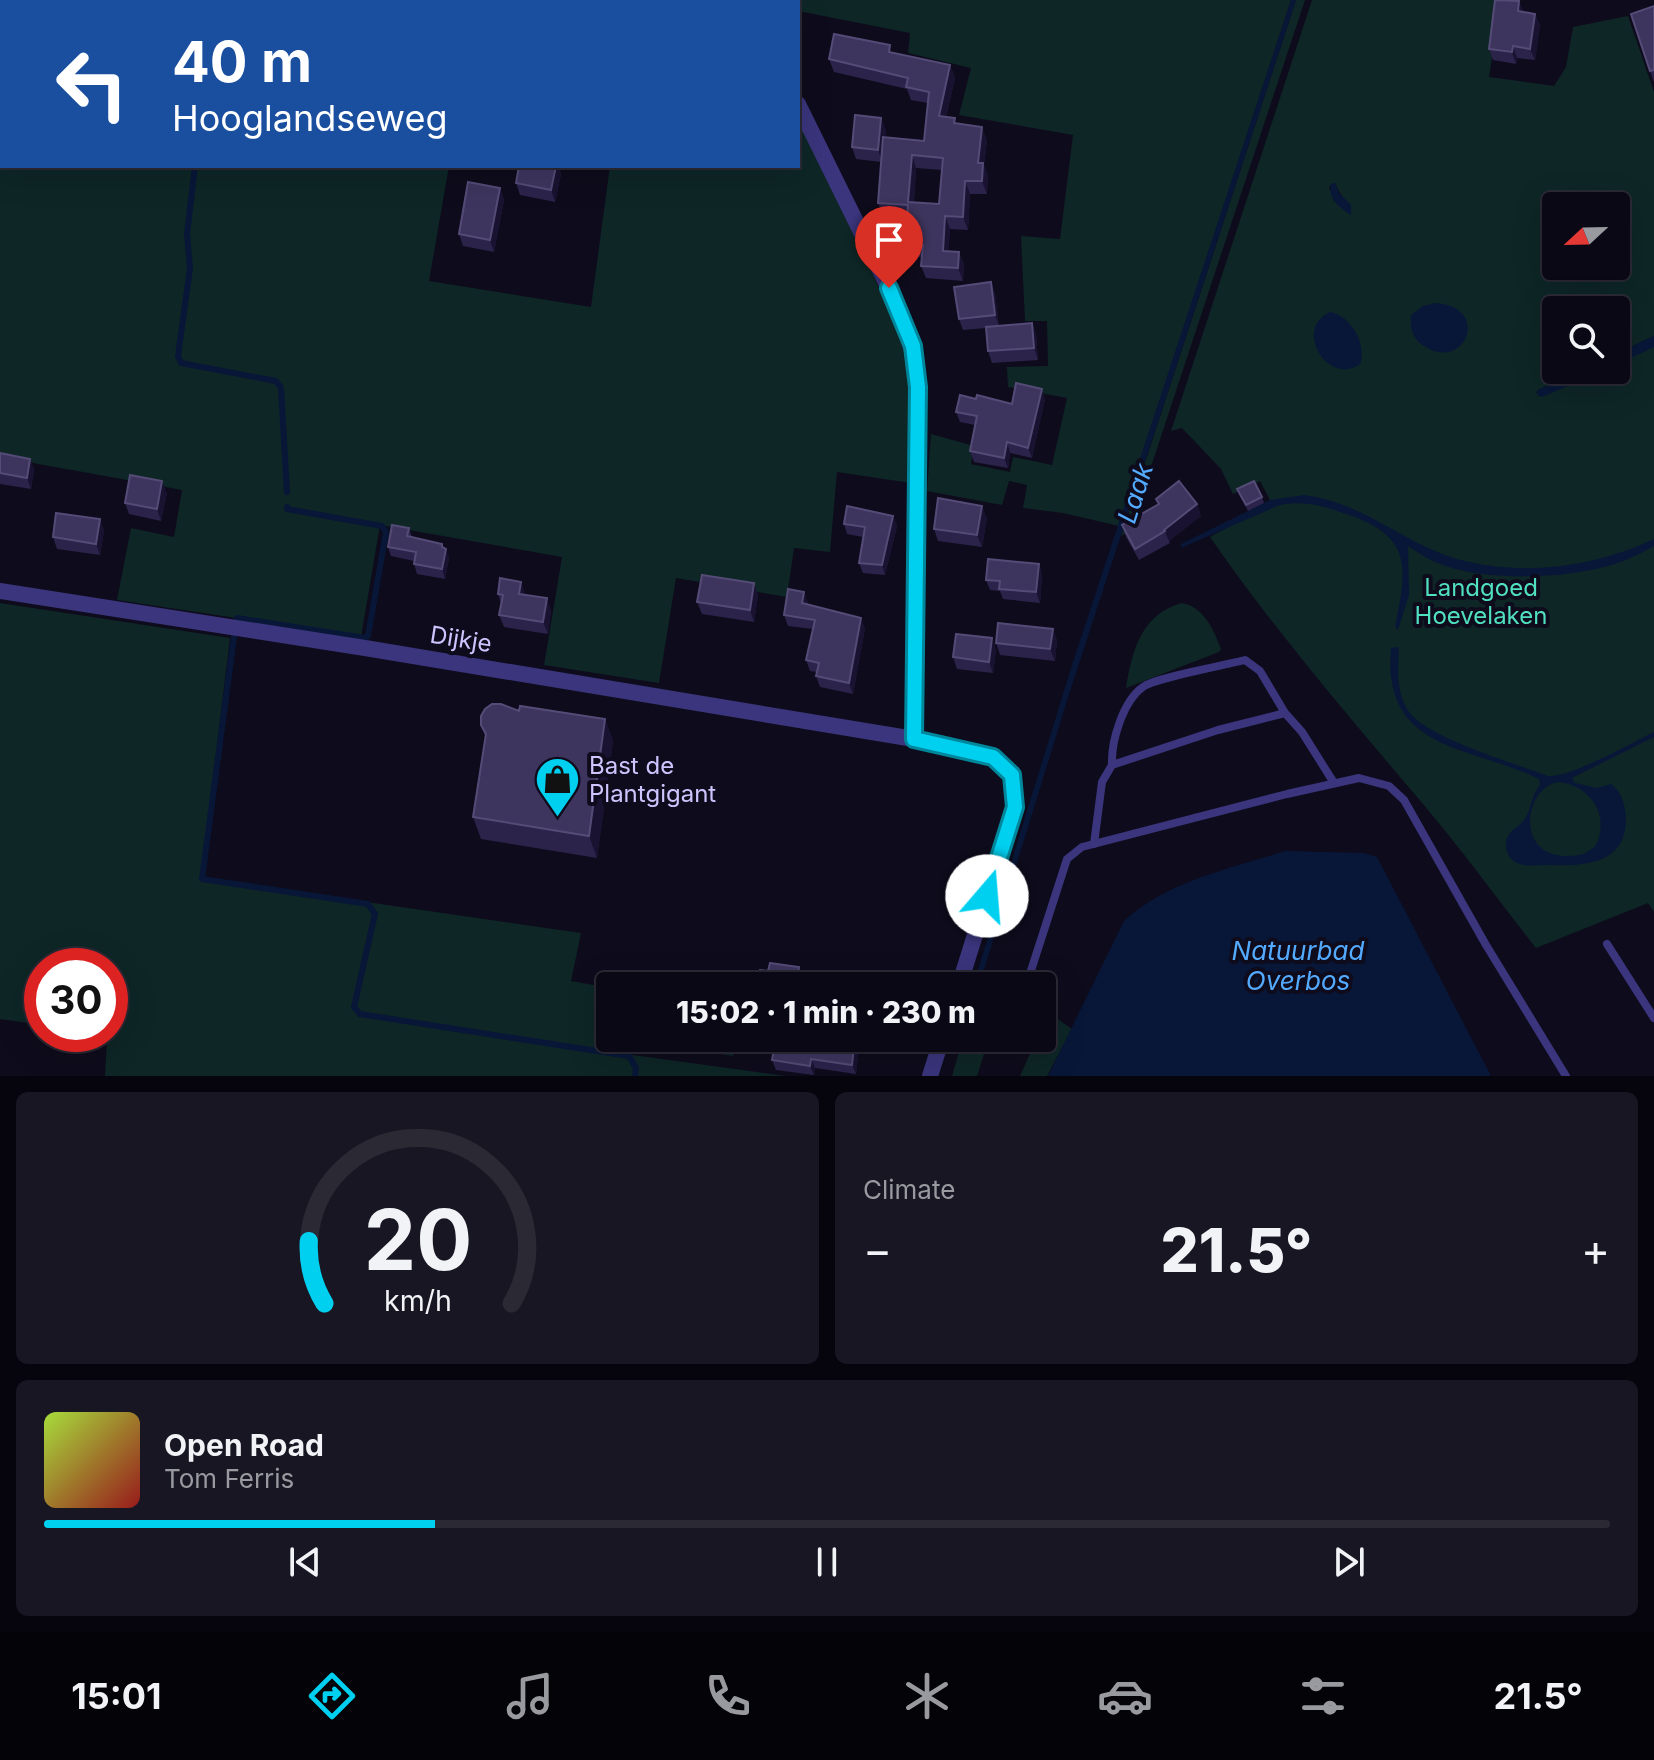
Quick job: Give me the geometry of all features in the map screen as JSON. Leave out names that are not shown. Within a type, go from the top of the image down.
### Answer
[{"type":"street","points":[[800,108],[902,315],[915,356],[919,426],[914,739]]},
{"type":"street","name":"Dijkje","points":[[0,591],[914,739],[993,757],[1008,769],[1015,785],[1015,807],[963,972]]},
{"type":"street","points":[[930,1076],[938,1052]]},
{"type":"lane","points":[[1094,844],[1102,782],[1112,765],[1111,744],[1132,697],[1145,684],[1245,660],[1260,671],[1334,783]]},
{"type":"lane","points":[[1112,765],[1218,730],[1285,713]]},
{"type":"lane","points":[[1031,972],[1067,859],[1082,847],[1359,778],[1389,786],[1404,800],[1486,945],[1566,1076]]},
{"type":"lane","points":[[1607,944],[1654,1018]]},
{"type":"green space","points":[[800,0],[1291,0],[1119,526],[1063,513],[1023,508],[1027,485],[1009,481],[1002,505],[927,491],[931,434],[974,446],[971,464],[1010,472],[1013,457],[1052,465],[1067,398],[1008,387],[1007,367],[1048,366],[1047,321],[1025,321],[1021,236],[1060,239],[1073,135],[959,115],[971,68],[908,53],[910,33],[800,11]]},
{"type":"green space","points":[[1296,0],[1305,0],[1146,482],[1135,528],[1121,536]]},
{"type":"green space","name":"Landgoed Hoevelaken","points":[[1312,0],[1507,0],[1500,4],[1489,77],[1554,86],[1566,67],[1573,27],[1628,16],[1654,92],[1654,336],[1630,347],[1630,296],[1542,296],[1542,384],[1551,384],[1536,393],[1558,384],[1630,384],[1630,352],[1654,341],[1654,912],[1648,903],[1536,948],[1437,821],[1286,640],[1210,537],[1277,500],[1270,500],[1260,481],[1233,494],[1221,469],[1182,428],[1171,431]],"holes":[[[1335,183],[1348,206],[1351,214],[1334,201],[1329,187]]]},
{"type":"green space","points":[[800,123],[904,344],[912,405],[911,483],[837,472],[830,552],[794,548],[787,597],[676,578],[659,683],[544,665],[562,557],[380,525],[361,637],[117,600],[131,528],[174,537],[182,490],[0,457],[0,168],[449,168],[429,281],[591,307],[610,168],[800,168]]},
{"type":"green space","points":[[0,603],[230,638],[201,878],[581,933],[571,981],[596,985],[596,1052],[625,1052],[786,1076],[105,1076],[106,1052],[128,1052],[128,948],[24,948],[24,1022],[0,1019]]},
{"type":"green space","points":[[1182,603],[1202,614],[1221,649],[1126,688],[1136,648],[1148,625],[1168,608]]},
{"type":"green space","points":[[1056,1018],[1072,1029],[1047,1076],[1020,1076],[1031,1052],[1056,1052]]},
{"type":"green space","points":[[706,1052],[734,1052],[733,1056]]},
{"type":"green space","points":[[959,1052],[985,1052],[977,1076],[952,1076]]},
{"type":"water","points":[[1291,0],[1296,0],[1070,691],[983,972],[977,972],[1072,665]]},
{"type":"water","points":[[1335,183],[1339,193],[1351,205],[1351,215],[1339,206],[1331,194],[1331,184]]},
{"type":"water","points":[[1436,303],[1453,307],[1464,316],[1468,326],[1460,346],[1450,352],[1436,352],[1421,344],[1412,331],[1411,315],[1423,306]]},
{"type":"water","points":[[1330,312],[1345,319],[1356,332],[1362,356],[1360,364],[1348,369],[1337,368],[1319,353],[1314,331],[1319,320]]},
{"type":"water","points":[[1654,336],[1654,347],[1630,358],[1630,347]]},
{"type":"water","points":[[1551,384],[1572,384],[1542,397],[1537,395],[1538,390]]},
{"type":"water","points":[[1304,495],[1351,508],[1422,545],[1478,564],[1508,568],[1569,565],[1598,559],[1654,539],[1654,546],[1620,562],[1589,570],[1521,576],[1474,573],[1453,568],[1408,546],[1409,595],[1398,630],[1395,627],[1402,587],[1400,556],[1384,532],[1346,514],[1314,505],[1280,505],[1181,548],[1181,544],[1270,500]]},
{"type":"water","points":[[1399,647],[1401,694],[1407,709],[1417,720],[1450,740],[1548,776],[1571,772],[1654,732],[1654,737],[1572,778],[1575,783],[1597,788],[1611,784],[1617,790],[1626,817],[1624,833],[1611,854],[1576,865],[1528,865],[1512,860],[1506,849],[1507,839],[1527,815],[1540,785],[1539,779],[1435,740],[1415,726],[1400,708],[1392,682],[1391,648]],"holes":[[[1559,782],[1580,789],[1595,804],[1601,823],[1596,845],[1584,854],[1568,856],[1550,853],[1538,845],[1530,820],[1539,795],[1548,786]]]},
{"type":"water","name":"Natuurbad Overbos","points":[[1285,851],[1364,853],[1377,857],[1491,1076],[1048,1076],[1124,921],[1141,907],[1180,886]]},
{"type":"building","points":[[1495,0],[1519,1],[1518,11],[1535,14],[1530,49],[1513,46],[1512,52],[1489,49]]},
{"type":"building","points":[[1654,6],[1654,70],[1650,71],[1631,14]]},
{"type":"building","points":[[834,34],[890,45],[889,52],[950,65],[939,116],[955,118],[954,123],[982,127],[978,163],[983,163],[982,181],[965,181],[963,217],[945,216],[943,251],[959,252],[958,268],[921,266],[923,245],[905,243],[908,205],[878,203],[883,137],[924,141],[929,92],[906,87],[908,78],[829,59]],"holes":[[[912,155],[943,158],[939,204],[908,202]]]},
{"type":"building","points":[[855,115],[881,118],[878,150],[852,147]]},
{"type":"building","points":[[519,168],[556,168],[551,190],[516,183]]},
{"type":"building","points":[[468,182],[500,188],[490,240],[459,234]]},
{"type":"building","points":[[991,282],[995,315],[959,319],[954,287]]},
{"type":"building","points":[[1032,323],[1034,348],[988,351],[986,327]]},
{"type":"building","points":[[1016,383],[1042,389],[1028,448],[1007,442],[1004,458],[970,451],[977,416],[956,412],[960,395],[976,399],[977,395],[1012,404]]},
{"type":"building","points":[[0,453],[30,459],[27,478],[0,473]]},
{"type":"building","points":[[130,475],[162,481],[157,509],[125,503]]},
{"type":"building","points":[[1179,481],[1197,504],[1165,531],[1135,549],[1122,525],[1159,504],[1156,499]]},
{"type":"building","points":[[1254,481],[1262,497],[1246,505],[1237,489]]},
{"type":"building","points":[[938,498],[982,506],[977,535],[934,529]]},
{"type":"building","points":[[847,506],[893,516],[882,565],[859,563],[865,527],[844,524]]},
{"type":"building","points":[[56,513],[100,519],[96,544],[53,537]]},
{"type":"building","points":[[392,525],[409,528],[407,536],[442,544],[446,549],[442,569],[414,564],[416,552],[388,547]]},
{"type":"building","points":[[988,559],[1039,564],[1036,592],[999,589],[1000,581],[986,580]]},
{"type":"building","points":[[702,575],[754,583],[750,610],[697,602]]},
{"type":"building","points":[[500,578],[521,582],[519,594],[547,598],[543,622],[499,615],[503,595],[498,594]]},
{"type":"building","points":[[788,589],[804,592],[802,603],[861,618],[849,683],[816,676],[819,663],[806,660],[815,620],[784,615]]},
{"type":"building","points":[[998,623],[1053,629],[1050,649],[996,643]]},
{"type":"building","points":[[956,634],[992,638],[989,662],[953,657]]},
{"type":"building","points":[[492,704],[519,711],[520,706],[605,719],[589,836],[473,817],[486,734],[481,725],[481,716]]},
{"type":"building","points":[[770,963],[799,967],[798,972],[760,972],[768,971]]},
{"type":"building","points":[[773,1052],[853,1052],[852,1065],[811,1059],[810,1066],[772,1060]]},
{"type":"waterway","points":[[195,168],[187,234],[190,268],[178,356],[181,363],[276,381],[281,388],[287,492]]},
{"type":"waterway","points":[[237,620],[368,636],[386,532],[382,526],[287,507]]},
{"type":"waterway","points":[[234,637],[202,879],[368,904],[375,914],[354,1007],[360,1014],[629,1056],[636,1068],[635,1076]]},
{"type":"place","name":"Bast de Plantgigant","points":[[558,818]]},
{"type":"route","points":[[889,288],[913,346],[918,387],[914,739],[985,754],[1001,763],[1012,775],[1015,807],[987,896]]},
{"type":"water label","name":"Laak","points":[[1135,493]]}]
